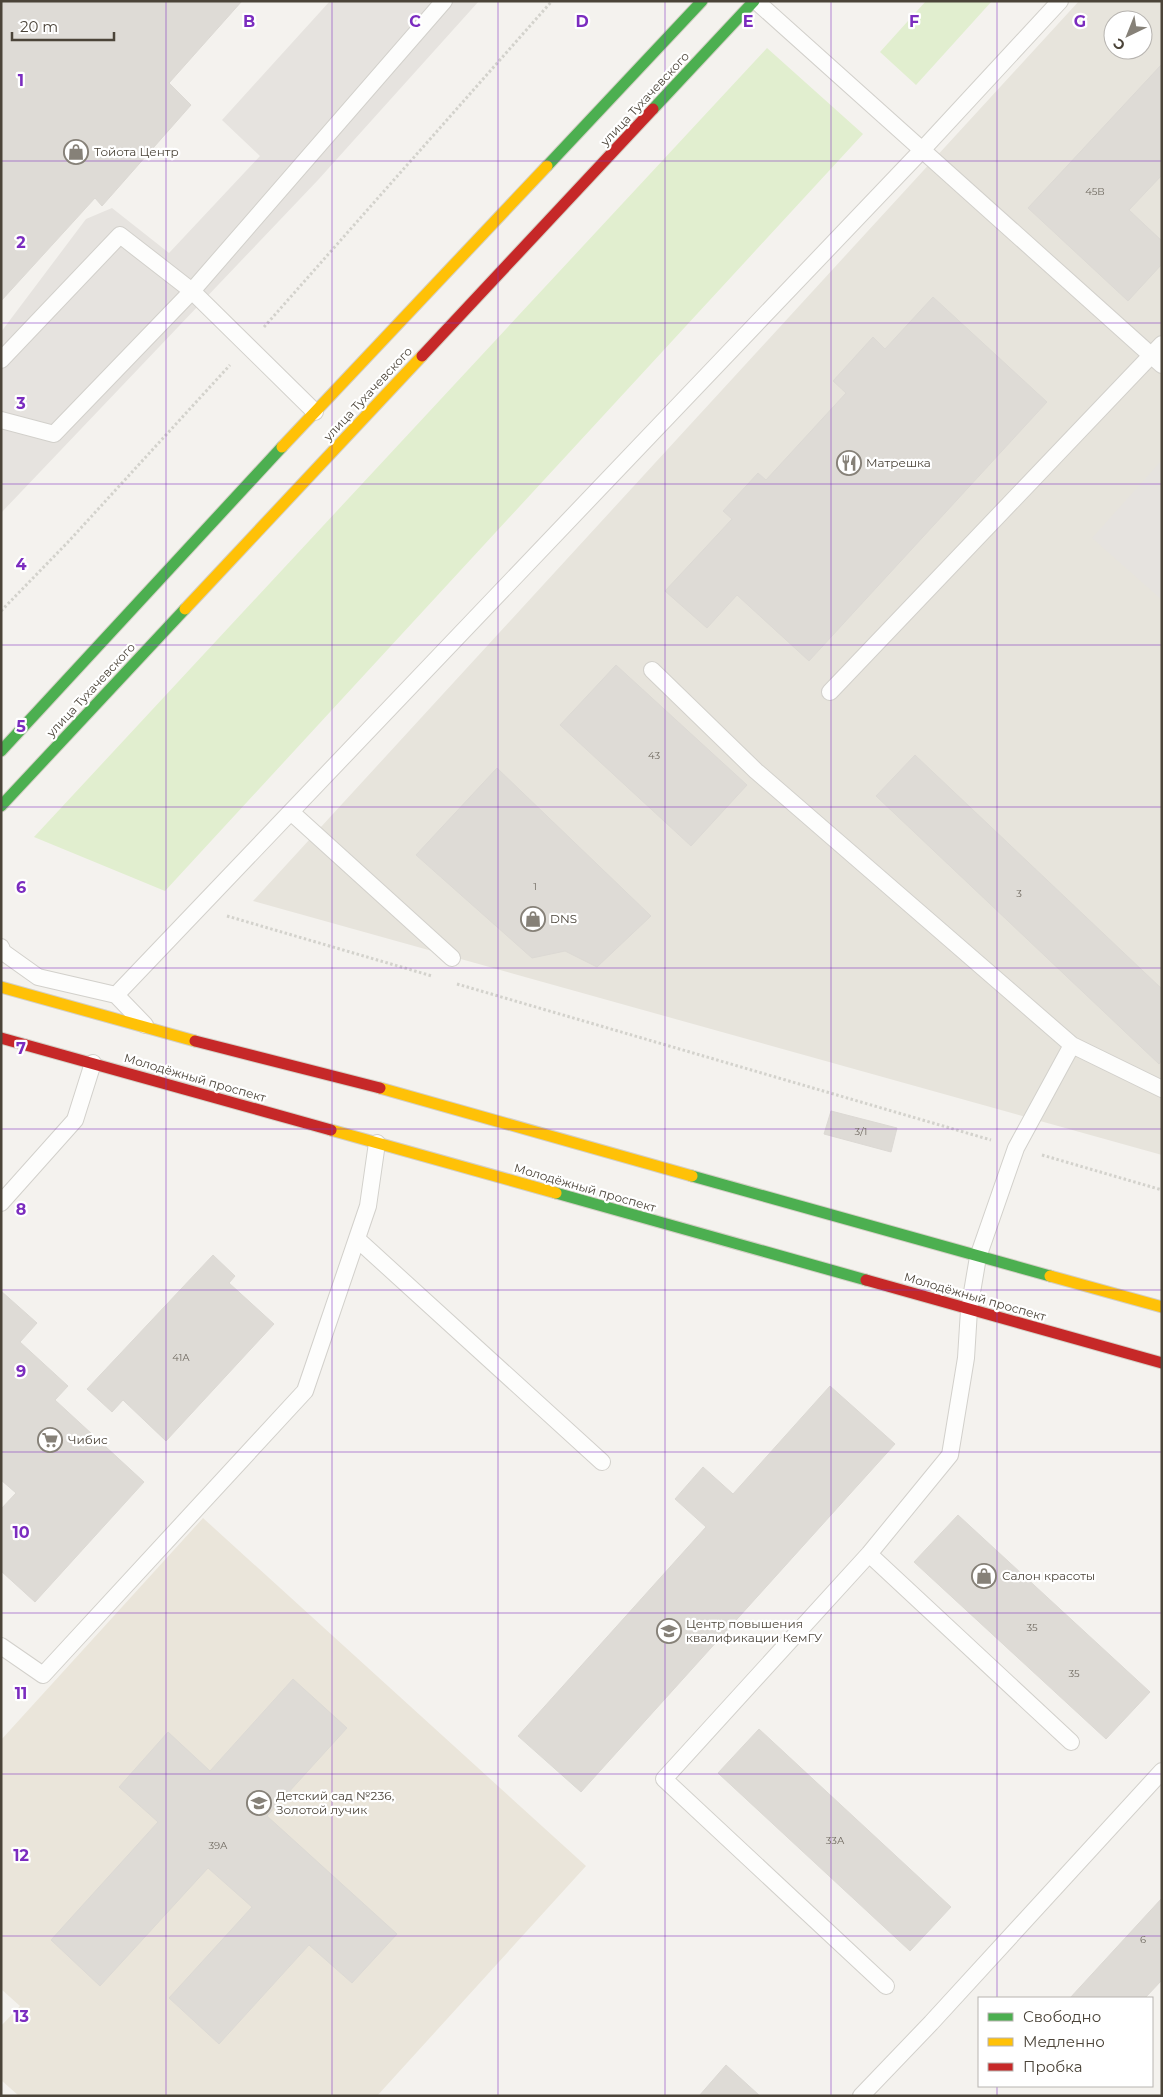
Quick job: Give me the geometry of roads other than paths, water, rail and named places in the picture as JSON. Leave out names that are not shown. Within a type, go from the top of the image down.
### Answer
[{"type":"main road","name":"улица Тухачевского","points":[[1,751],[315,412],[702,1]]},
{"type":"main road","name":"улица Тухачевского","points":[[1,806],[755,1]]},
{"type":"main road","points":[[1,987],[148,1029],[393,1091],[978,1258],[1162,1307]]},
{"type":"main road","name":"Молодёжный проспект","points":[[1,1038],[1162,1363]]},
{"type":"lane","points":[[1,420],[54,434],[192,291],[444,1]]},
{"type":"lane","points":[[755,1],[1158,355],[830,692]]},
{"type":"lane","points":[[116,995],[923,149],[1060,1]]},
{"type":"lane","points":[[1,360],[120,235],[192,291],[315,412]]},
{"type":"lane","points":[[652,670],[756,771],[1072,1045],[1162,1088]]},
{"type":"lane","points":[[291,812],[452,958]]},
{"type":"lane","points":[[1,947],[3,952],[38,976],[116,995],[148,1029]]},
{"type":"lane","points":[[886,1986],[664,1779],[869,1554],[950,1455],[966,1358],[969,1310],[978,1258],[1016,1148],[1072,1045]]},
{"type":"lane","points":[[1,1203],[75,1120],[93,1063]]},
{"type":"lane","points":[[1,1646],[43,1675],[305,1391],[368,1206],[377,1143]]},
{"type":"lane","points":[[357,1238],[602,1462]]},
{"type":"lane","points":[[869,1554],[1071,1742]]},
{"type":"lane","points":[[860,2096],[931,2023],[1162,1771]]},
{"type":"place","name":"Тойота Центр","points":[[76,152]]},
{"type":"place","name":"Матрешка","points":[[849,463]]},
{"type":"place","name":"DNS","points":[[533,919]]},
{"type":"place","name":"Чибис","points":[[50,1440]]},
{"type":"place","name":"Салон красоты","points":[[984,1576]]},
{"type":"place","name":"Центр повышения квалификации КемГУ","points":[[669,1631]]},
{"type":"place","name":"Детский сад №236, Золотой лучик","points":[[259,1803]]}]
